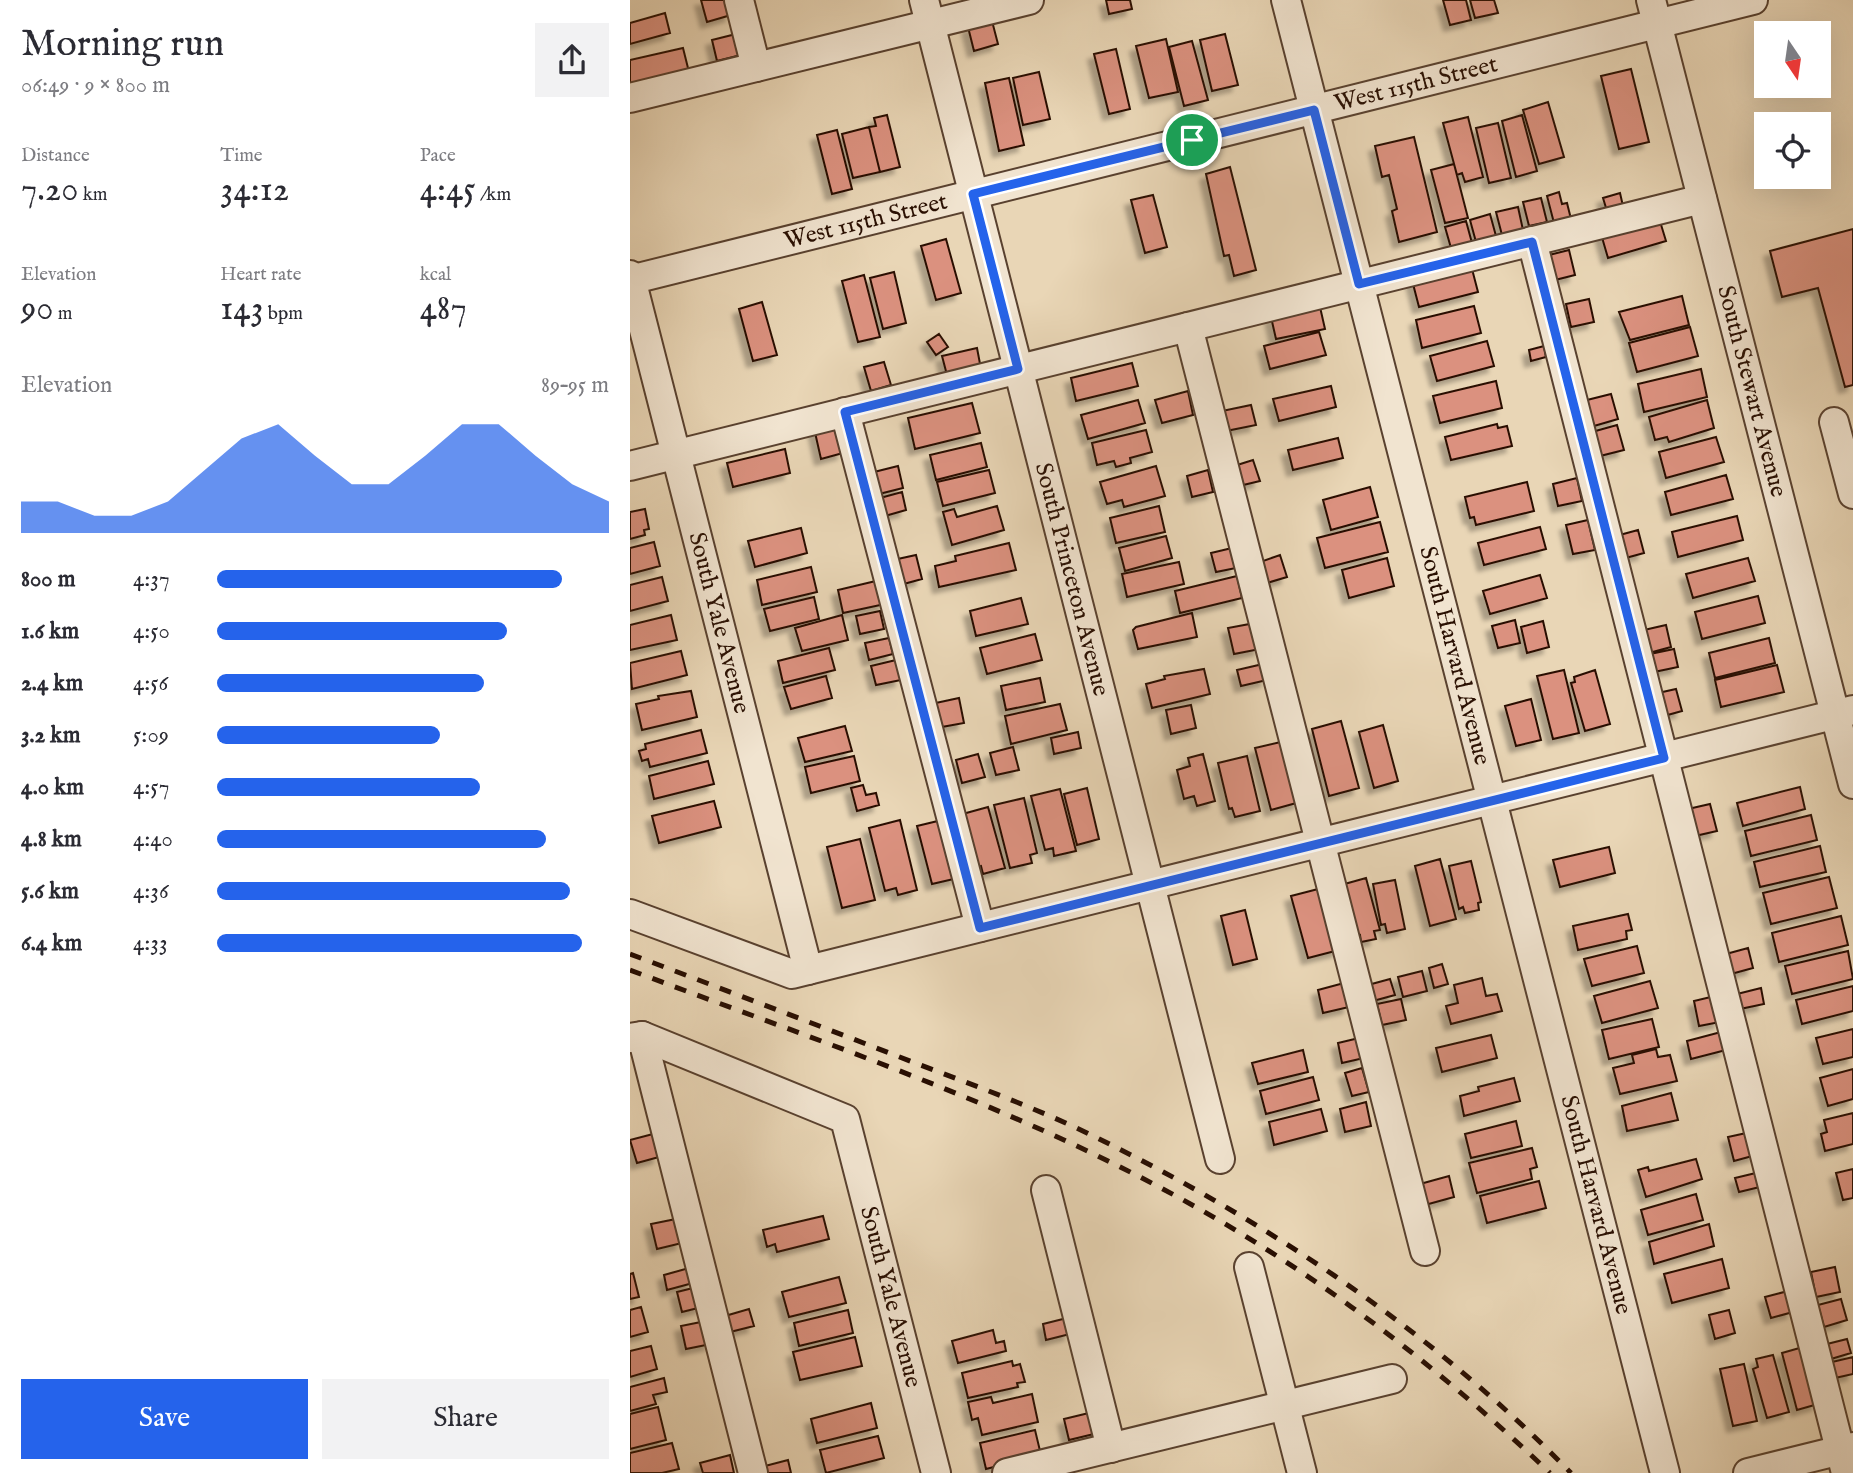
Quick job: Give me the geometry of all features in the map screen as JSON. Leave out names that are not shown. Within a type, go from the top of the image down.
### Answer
[{"type":"street","points":[[739,0],[757,67]]},
{"type":"street","points":[[630,98],[757,67],[927,12],[1029,0]]},
{"type":"street","name":"South Harvard Avenue","points":[[1286,0],[1665,1473]]},
{"type":"street","name":"West 115th Street","points":[[630,278],[1314,110],[1654,12],[1753,0]]},
{"type":"street","name":"South Princeton Avenue","points":[[927,12],[1220,1159]]},
{"type":"street","name":"South Stewart Avenue","points":[[1654,12],[1702,199],[1844,713],[1853,784]]},
{"type":"street","points":[[630,466],[1702,199]]},
{"type":"street","points":[[1532,242],[1847,1457],[1748,1473]]},
{"type":"street","name":"South Yale Avenue","points":[[630,278],[808,970]]},
{"type":"street","points":[[1188,327],[1425,1251]]},
{"type":"street","points":[[845,412],[980,928]]},
{"type":"street","points":[[1833,422],[1853,494]]},
{"type":"street","points":[[630,914],[792,974],[1844,713]]},
{"type":"street","points":[[636,1037],[753,1473]]},
{"type":"street","name":"South Yale Avenue","points":[[636,1037],[845,1119],[936,1473]]},
{"type":"street","points":[[1046,1190],[1111,1448]]},
{"type":"street","points":[[1249,1267],[1302,1473]]},
{"type":"street","points":[[1007,1473],[1392,1379]]},
{"type":"building","points":[[701,0],[727,0],[731,15],[707,22]]},
{"type":"building","points":[[1106,0],[1130,0],[1132,9],[1109,14]]},
{"type":"building","points":[[1443,0],[1466,0],[1471,20],[1450,25]]},
{"type":"building","points":[[1470,0],[1494,0],[1498,13],[1475,18]]},
{"type":"building","points":[[665,13],[670,33],[630,44],[630,23]]},
{"type":"building","points":[[992,21],[998,44],[974,51],[968,27]]},
{"type":"building","points":[[736,34],[741,55],[717,61],[712,40]]},
{"type":"building","points":[[1225,34],[1238,85],[1212,91],[1200,40]]},
{"type":"building","points":[[1166,39],[1178,92],[1149,98],[1136,46]]},
{"type":"building","points":[[1192,41],[1208,100],[1184,106],[1169,47]]},
{"type":"building","points":[[683,48],[689,72],[630,86],[630,60]]},
{"type":"building","points":[[1116,49],[1130,109],[1109,114],[1094,54]]},
{"type":"building","points":[[1631,69],[1649,142],[1619,149],[1601,76]]},
{"type":"building","points":[[1039,72],[1050,119],[1023,125],[1013,78]]},
{"type":"building","points":[[1009,78],[1024,145],[999,151],[985,83]]},
{"type":"building","points":[[1548,102],[1564,157],[1539,164],[1523,110]]},
{"type":"building","points":[[887,115],[900,167],[880,172],[869,127],[876,126],[874,118]]},
{"type":"building","points":[[1522,115],[1537,171],[1516,177],[1502,121]]},
{"type":"building","points":[[1468,117],[1483,177],[1465,182],[1462,173],[1457,175],[1443,123]]},
{"type":"building","points":[[1498,123],[1511,178],[1489,183],[1476,128]]},
{"type":"building","points":[[869,127],[880,172],[853,178],[842,134]]},
{"type":"building","points":[[837,130],[852,189],[832,194],[817,135]]},
{"type":"building","points":[[1414,137],[1437,232],[1399,242],[1392,211],[1397,209],[1389,175],[1382,177],[1375,146]]},
{"type":"building","points":[[1454,164],[1468,218],[1445,223],[1431,170]]},
{"type":"building","points":[[1230,167],[1256,270],[1234,276],[1229,255],[1224,256],[1206,174]]},
{"type":"building","points":[[1559,192],[1562,204],[1567,203],[1571,219],[1554,223],[1547,196]]},
{"type":"building","points":[[1620,193],[1623,206],[1607,211],[1603,198]]},
{"type":"building","points":[[1153,195],[1167,247],[1145,253],[1131,200]]},
{"type":"building","points":[[1541,198],[1547,222],[1529,226],[1523,202]]},
{"type":"building","points":[[1518,207],[1523,230],[1502,235],[1496,212]]},
{"type":"building","points":[[1490,214],[1496,236],[1476,242],[1470,220]]},
{"type":"building","points":[[1659,218],[1666,241],[1608,258],[1601,234]]},
{"type":"building","points":[[1466,221],[1472,243],[1451,248],[1445,227]]},
{"type":"building","points":[[1853,229],[1853,385],[1845,387],[1818,288],[1782,297],[1770,251]]},
{"type":"building","points":[[946,239],[961,293],[936,300],[921,246]]},
{"type":"building","points":[[1569,250],[1575,275],[1551,281],[1545,256]]},
{"type":"building","points":[[1472,269],[1478,292],[1419,307],[1412,280]]},
{"type":"building","points":[[894,272],[906,323],[883,329],[870,278]]},
{"type":"building","points":[[864,275],[880,337],[858,342],[842,281]]},
{"type":"building","points":[[1682,296],[1689,325],[1630,340],[1619,312]]},
{"type":"building","points":[[1589,299],[1594,322],[1571,327],[1566,304]]},
{"type":"building","points":[[762,302],[777,355],[753,361],[739,309]]},
{"type":"building","points":[[1474,306],[1481,333],[1422,348],[1416,320]]},
{"type":"building","points":[[1320,307],[1325,329],[1276,339],[1271,317]]},
{"type":"building","points":[[1690,327],[1698,356],[1637,372],[1629,343]]},
{"type":"building","points":[[1319,332],[1326,355],[1270,369],[1264,346]]},
{"type":"building","points":[[939,334],[948,347],[936,355],[927,342]]},
{"type":"building","points":[[1487,341],[1494,366],[1437,381],[1430,356]]},
{"type":"building","points":[[1544,346],[1546,357],[1531,361],[1529,350]]},
{"type":"building","points":[[977,348],[981,369],[947,375],[942,356]]},
{"type":"building","points":[[884,362],[891,385],[871,391],[864,367]]},
{"type":"building","points":[[1132,363],[1138,386],[1076,401],[1071,378]]},
{"type":"building","points":[[1701,369],[1707,397],[1644,412],[1638,384]]},
{"type":"building","points":[[1496,381],[1502,408],[1440,423],[1433,396]]},
{"type":"building","points":[[1331,386],[1336,407],[1279,421],[1273,399]]},
{"type":"building","points":[[1188,391],[1193,415],[1162,423],[1155,400]]},
{"type":"building","points":[[1611,394],[1618,419],[1594,426],[1587,400]]},
{"type":"building","points":[[1138,400],[1145,423],[1088,439],[1081,415]]},
{"type":"building","points":[[1707,400],[1714,428],[1669,442],[1667,437],[1655,440],[1649,417]]},
{"type":"building","points":[[972,403],[980,433],[915,449],[908,418]]},
{"type":"building","points":[[1251,405],[1256,425],[1226,431],[1222,411]]},
{"type":"building","points":[[836,422],[843,453],[821,459],[814,428]]},
{"type":"building","points":[[1497,424],[1498,428],[1507,426],[1512,446],[1451,460],[1445,437]]},
{"type":"building","points":[[1617,425],[1624,450],[1600,456],[1592,432]]},
{"type":"building","points":[[1146,430],[1152,452],[1130,458],[1131,463],[1116,467],[1114,461],[1097,465],[1092,443]]},
{"type":"building","points":[[1716,437],[1724,462],[1666,478],[1659,452]]},
{"type":"building","points":[[1338,438],[1343,458],[1293,470],[1288,450]]},
{"type":"building","points":[[981,443],[987,467],[936,480],[930,455]]},
{"type":"building","points":[[785,449],[790,473],[733,487],[727,463]]},
{"type":"building","points":[[1253,460],[1260,481],[1239,486],[1234,466]]},
{"type":"building","points":[[898,466],[903,488],[879,494],[874,472]]},
{"type":"building","points":[[1156,466],[1165,496],[1124,507],[1122,500],[1107,504],[1100,482]]},
{"type":"building","points":[[989,470],[995,493],[943,506],[937,482]]},
{"type":"building","points":[[1208,470],[1213,492],[1192,497],[1187,476]]},
{"type":"building","points":[[1726,475],[1733,499],[1671,515],[1665,492]]},
{"type":"building","points":[[1577,478],[1582,501],[1558,506],[1553,484]]},
{"type":"building","points":[[1527,482],[1534,511],[1476,525],[1474,517],[1470,518],[1465,497]]},
{"type":"building","points":[[1370,487],[1378,517],[1331,530],[1323,500]]},
{"type":"building","points":[[902,492],[906,510],[885,516],[880,498]]},
{"type":"building","points":[[997,506],[1004,530],[952,545],[943,512],[954,509],[957,517]]},
{"type":"building","points":[[1159,506],[1165,532],[1116,543],[1110,518]]},
{"type":"building","points":[[645,509],[649,529],[644,530],[645,535],[630,539],[630,512]]},
{"type":"building","points":[[1737,516],[1743,540],[1678,557],[1672,532]]},
{"type":"building","points":[[1588,520],[1595,550],[1573,554],[1566,525]]},
{"type":"building","points":[[1380,522],[1388,552],[1325,568],[1317,538]]},
{"type":"building","points":[[1540,527],[1546,549],[1484,565],[1478,543]]},
{"type":"building","points":[[801,528],[807,553],[755,567],[748,541]]},
{"type":"building","points":[[1638,530],[1644,553],[1622,559],[1616,536]]},
{"type":"building","points":[[1166,536],[1172,558],[1125,571],[1119,548]]},
{"type":"building","points":[[654,542],[660,566],[630,574],[630,548]]},
{"type":"building","points":[[1009,543],[1016,570],[939,587],[935,566],[956,561],[955,556]]},
{"type":"building","points":[[1232,548],[1236,568],[1216,572],[1211,553]]},
{"type":"building","points":[[916,555],[922,579],[900,585],[893,560]]},
{"type":"building","points":[[1280,555],[1287,577],[1267,583],[1260,562]]},
{"type":"building","points":[[1387,558],[1394,586],[1349,598],[1342,570]]},
{"type":"building","points":[[1748,558],[1755,581],[1693,598],[1686,574]]},
{"type":"building","points":[[1179,562],[1184,584],[1127,597],[1122,574]]},
{"type":"building","points":[[811,567],[817,592],[762,605],[757,580]]},
{"type":"building","points":[[1540,575],[1547,598],[1490,614],[1483,591]]},
{"type":"building","points":[[1237,576],[1242,598],[1180,613],[1175,591]]},
{"type":"building","points":[[662,577],[668,601],[630,611],[630,585]]},
{"type":"building","points":[[880,580],[885,604],[843,613],[838,590]]},
{"type":"building","points":[[1758,596],[1765,623],[1702,639],[1695,612]]},
{"type":"building","points":[[814,597],[819,619],[770,631],[764,609]]},
{"type":"building","points":[[1021,598],[1028,624],[976,636],[970,611]]},
{"type":"building","points":[[880,611],[884,629],[860,634],[856,616]]},
{"type":"building","points":[[1192,613],[1197,637],[1138,649],[1133,630],[1136,627]]},
{"type":"building","points":[[671,615],[677,640],[630,650],[630,625]]},
{"type":"building","points":[[842,615],[848,640],[802,651],[795,628]]},
{"type":"building","points":[[1515,620],[1520,643],[1498,648],[1492,626]]},
{"type":"building","points":[[1543,621],[1549,647],[1527,653],[1521,627]]},
{"type":"building","points":[[1255,623],[1260,649],[1234,654],[1228,628]]},
{"type":"building","points":[[1666,625],[1671,647],[1649,653],[1644,630]]},
{"type":"building","points":[[1035,634],[1042,660],[987,674],[980,648]]},
{"type":"building","points":[[889,638],[893,654],[869,660],[865,643]]},
{"type":"building","points":[[1769,638],[1775,663],[1715,678],[1709,653]]},
{"type":"building","points":[[829,648],[835,670],[783,683],[778,661]]},
{"type":"building","points":[[1674,649],[1678,667],[1654,672],[1650,654]]},
{"type":"building","points":[[681,651],[687,675],[632,689],[630,663]]},
{"type":"building","points":[[896,660],[901,680],[876,685],[871,666]]},
{"type":"building","points":[[1263,664],[1267,680],[1241,686],[1237,670]]},
{"type":"building","points":[[1777,665],[1784,692],[1721,707],[1715,680]]},
{"type":"building","points":[[1204,669],[1210,694],[1152,708],[1146,684],[1165,679],[1164,676]]},
{"type":"building","points":[[1564,670],[1579,733],[1553,739],[1537,676]]},
{"type":"building","points":[[1595,670],[1610,724],[1585,731],[1571,683],[1575,682],[1574,677]]},
{"type":"building","points":[[826,676],[832,698],[791,709],[784,687]]},
{"type":"building","points":[[1040,678],[1045,702],[1006,710],[1001,686]]},
{"type":"building","points":[[1676,689],[1682,711],[1664,716],[1658,693]]},
{"type":"building","points":[[691,691],[697,717],[642,730],[636,704],[659,699],[658,696]]},
{"type":"building","points":[[959,698],[964,723],[936,728],[931,704]]},
{"type":"building","points":[[1531,699],[1541,740],[1516,746],[1505,706]]},
{"type":"building","points":[[1060,704],[1067,730],[1011,744],[1005,716]]},
{"type":"building","points":[[1191,705],[1196,728],[1171,734],[1166,710]]},
{"type":"building","points":[[1341,721],[1359,788],[1329,796],[1312,729]]},
{"type":"building","points":[[1383,725],[1398,781],[1374,788],[1359,732]]},
{"type":"building","points":[[845,726],[852,751],[805,762],[798,738]]},
{"type":"building","points":[[701,730],[707,753],[650,767],[648,759],[642,761],[639,751],[646,749],[645,744]]},
{"type":"building","points":[[1078,732],[1081,748],[1054,754],[1051,738]]},
{"type":"building","points":[[1285,741],[1300,802],[1271,810],[1255,748]]},
{"type":"building","points":[[1013,747],[1019,770],[996,775],[990,753]]},
{"type":"building","points":[[978,754],[985,777],[962,783],[956,760]]},
{"type":"building","points":[[1203,754],[1215,801],[1197,806],[1194,796],[1184,799],[1177,770],[1190,766],[1188,758]]},
{"type":"building","points":[[854,756],[860,781],[811,793],[805,767]]},
{"type":"building","points":[[1247,756],[1260,811],[1235,817],[1232,808],[1229,809],[1218,763]]},
{"type":"building","points":[[708,761],[714,784],[654,799],[649,776]]},
{"type":"building","points":[[863,785],[866,795],[876,793],[879,805],[857,811],[851,788]]},
{"type":"building","points":[[1800,787],[1805,809],[1743,826],[1737,803]]},
{"type":"building","points":[[1087,788],[1099,839],[1077,845],[1064,794]]},
{"type":"building","points":[[1060,789],[1076,851],[1054,856],[1053,848],[1045,850],[1031,796]]},
{"type":"building","points":[[1024,798],[1037,853],[1030,855],[1032,863],[1010,868],[994,805]]},
{"type":"building","points":[[714,801],[721,827],[659,843],[652,816]]},
{"type":"building","points":[[1710,804],[1717,831],[1695,836],[1688,809]]},
{"type":"building","points":[[988,807],[1005,868],[983,874],[981,866],[974,868],[959,815]]},
{"type":"building","points":[[1811,815],[1817,840],[1751,856],[1745,831]]},
{"type":"building","points":[[900,820],[917,890],[898,895],[896,888],[885,891],[869,828]]},
{"type":"building","points":[[942,820],[958,878],[932,884],[917,826]]},
{"type":"building","points":[[860,839],[875,900],[842,908],[827,847]]},
{"type":"building","points":[[1820,846],[1826,872],[1760,887],[1754,862]]},
{"type":"building","points":[[1609,847],[1615,873],[1560,887],[1553,860]]},
{"type":"building","points":[[1440,859],[1456,919],[1430,926],[1415,866]]},
{"type":"building","points":[[1471,861],[1481,902],[1478,903],[1479,910],[1465,913],[1463,907],[1459,909],[1449,866]]},
{"type":"building","points":[[1829,877],[1837,908],[1771,924],[1763,893]]},
{"type":"building","points":[[1366,878],[1380,930],[1374,931],[1376,939],[1361,942],[1360,935],[1354,936],[1341,885]]},
{"type":"building","points":[[1395,880],[1405,929],[1387,933],[1385,924],[1381,925],[1373,884]]},
{"type":"building","points":[[1322,888],[1339,950],[1308,958],[1291,896]]},
{"type":"building","points":[[1245,910],[1257,959],[1233,965],[1221,916]]},
{"type":"building","points":[[1628,914],[1632,930],[1626,931],[1627,939],[1578,950],[1573,926]]},
{"type":"building","points":[[1841,916],[1848,945],[1779,962],[1772,933]]},
{"type":"building","points":[[1637,946],[1644,973],[1592,986],[1584,959]]},
{"type":"building","points":[[1748,948],[1753,968],[1731,974],[1726,954]]},
{"type":"building","points":[[1848,951],[1853,979],[1792,994],[1785,966]]},
{"type":"building","points":[[1442,964],[1448,984],[1434,988],[1429,968]]},
{"type":"building","points":[[1422,971],[1427,991],[1403,997],[1398,977]]},
{"type":"building","points":[[1482,978],[1486,996],[1497,994],[1502,1011],[1451,1024],[1446,1006],[1458,1003],[1454,985]]},
{"type":"building","points":[[1390,979],[1395,995],[1373,1001],[1368,985]]},
{"type":"building","points":[[1650,981],[1658,1008],[1602,1023],[1594,996]]},
{"type":"building","points":[[1344,983],[1349,1007],[1323,1013],[1318,990]]},
{"type":"building","points":[[1853,986],[1853,1011],[1802,1024],[1796,1000]]},
{"type":"building","points":[[1761,988],[1764,1004],[1740,1009],[1737,994]]},
{"type":"building","points":[[1715,996],[1720,1022],[1699,1026],[1694,1001]]},
{"type":"building","points":[[1401,999],[1406,1020],[1382,1025],[1377,1004]]},
{"type":"building","points":[[1652,1019],[1659,1047],[1609,1059],[1602,1030]]},
{"type":"building","points":[[1853,1029],[1853,1057],[1823,1064],[1816,1038]]},
{"type":"building","points":[[1721,1032],[1726,1050],[1691,1059],[1687,1041]]},
{"type":"building","points":[[1491,1035],[1497,1058],[1442,1072],[1436,1048]]},
{"type":"building","points":[[1359,1038],[1364,1058],[1342,1063],[1338,1043]]},
{"type":"building","points":[[1656,1049],[1658,1057],[1670,1055],[1677,1081],[1620,1094],[1613,1068],[1634,1063],[1632,1055]]},
{"type":"building","points":[[1303,1050],[1308,1072],[1258,1084],[1252,1063]]},
{"type":"building","points":[[1362,1068],[1369,1092],[1352,1096],[1345,1073]]},
{"type":"building","points":[[1853,1069],[1853,1099],[1828,1106],[1820,1078]]},
{"type":"building","points":[[1313,1077],[1319,1100],[1266,1114],[1260,1091]]},
{"type":"building","points":[[1514,1078],[1520,1101],[1464,1116],[1460,1096],[1479,1091],[1478,1087]]},
{"type":"building","points":[[1671,1093],[1678,1120],[1627,1131],[1622,1106]]},
{"type":"building","points":[[1366,1102],[1371,1126],[1345,1132],[1340,1109]]},
{"type":"building","points":[[1321,1109],[1327,1131],[1274,1145],[1269,1122]]},
{"type":"building","points":[[1853,1113],[1853,1144],[1825,1151],[1821,1134],[1827,1132],[1824,1120]]},
{"type":"building","points":[[1516,1121],[1522,1146],[1471,1158],[1465,1134]]},
{"type":"building","points":[[1751,1132],[1756,1155],[1734,1161],[1728,1137]]},
{"type":"building","points":[[653,1134],[659,1157],[637,1163],[630,1140]]},
{"type":"building","points":[[1532,1148],[1537,1167],[1530,1169],[1532,1179],[1477,1193],[1469,1163]]},
{"type":"building","points":[[1696,1159],[1702,1179],[1646,1197],[1638,1170],[1648,1167],[1649,1171]]},
{"type":"building","points":[[1853,1169],[1853,1198],[1843,1200],[1836,1173]]},
{"type":"building","points":[[1760,1172],[1764,1186],[1739,1192],[1735,1178]]},
{"type":"building","points":[[1449,1176],[1454,1197],[1425,1205],[1420,1184]]},
{"type":"building","points":[[1539,1181],[1546,1208],[1487,1223],[1480,1196]]},
{"type":"building","points":[[1696,1194],[1703,1220],[1648,1235],[1641,1210]]},
{"type":"building","points":[[823,1216],[829,1239],[777,1252],[775,1244],[767,1247],[763,1230]]},
{"type":"building","points":[[676,1219],[682,1243],[657,1249],[651,1224]]},
{"type":"building","points":[[1709,1224],[1714,1246],[1654,1264],[1649,1242]]},
{"type":"building","points":[[1722,1259],[1729,1288],[1672,1303],[1664,1274]]},
{"type":"building","points":[[1835,1267],[1840,1292],[1816,1297],[1811,1272]]},
{"type":"building","points":[[689,1268],[693,1283],[667,1290],[664,1275]]},
{"type":"building","points":[[633,1273],[639,1297],[630,1299],[630,1274]]},
{"type":"building","points":[[839,1277],[846,1303],[789,1317],[782,1292]]},
{"type":"building","points":[[697,1287],[702,1307],[682,1312],[677,1292]]},
{"type":"building","points":[[1788,1291],[1793,1312],[1771,1318],[1765,1297]]},
{"type":"building","points":[[1841,1299],[1847,1320],[1824,1327],[1818,1305]]},
{"type":"building","points":[[641,1307],[648,1332],[630,1337],[630,1310]]},
{"type":"building","points":[[749,1309],[754,1326],[730,1332],[725,1316]]},
{"type":"building","points":[[848,1310],[853,1333],[799,1346],[794,1323]]},
{"type":"building","points":[[1729,1310],[1735,1333],[1715,1339],[1709,1315]]},
{"type":"building","points":[[1067,1318],[1070,1334],[1046,1340],[1043,1324]]},
{"type":"building","points":[[706,1321],[711,1344],[686,1349],[681,1326]]},
{"type":"building","points":[[993,1330],[996,1343],[1004,1341],[1006,1351],[958,1363],[952,1341]]},
{"type":"building","points":[[855,1337],[862,1366],[800,1380],[793,1352]]},
{"type":"building","points":[[1847,1339],[1851,1353],[1831,1359],[1827,1344]]},
{"type":"building","points":[[651,1346],[657,1369],[630,1377],[630,1351]]},
{"type":"building","points":[[1803,1347],[1818,1404],[1797,1410],[1782,1353]]},
{"type":"building","points":[[1773,1355],[1789,1412],[1767,1418],[1753,1369],[1758,1367],[1756,1359]]},
{"type":"building","points":[[1853,1357],[1853,1374],[1835,1378],[1832,1362]]},
{"type":"building","points":[[1012,1361],[1013,1366],[1020,1364],[1025,1382],[1017,1383],[1018,1387],[968,1398],[962,1373]]},
{"type":"building","points":[[1744,1364],[1757,1421],[1733,1426],[1720,1369]]},
{"type":"building","points":[[664,1378],[667,1392],[653,1395],[656,1404],[630,1411],[630,1387]]},
{"type":"building","points":[[1032,1394],[1038,1422],[982,1435],[978,1418],[972,1420],[968,1402],[991,1397],[993,1403]]},
{"type":"building","points":[[871,1403],[877,1428],[817,1443],[811,1419]]},
{"type":"building","points":[[658,1407],[666,1440],[630,1449],[630,1414]]},
{"type":"building","points":[[1093,1412],[1098,1433],[1069,1440],[1064,1419]]},
{"type":"building","points":[[1035,1430],[1041,1455],[986,1469],[980,1443]]},
{"type":"building","points":[[878,1436],[884,1458],[826,1473],[820,1450]]},
{"type":"building","points":[[672,1443],[679,1469],[662,1473],[630,1473],[630,1453]]},
{"type":"building","points":[[730,1455],[734,1473],[703,1473],[700,1463]]},
{"type":"building","points":[[788,1460],[791,1473],[766,1473],[765,1466]]},
{"type":"railway","points":[[630,954],[1023,1105],[1153,1166],[1282,1241],[1404,1326],[1518,1421],[1571,1473]]},
{"type":"railway","points":[[630,970],[987,1106],[1058,1137],[1194,1206],[1289,1264],[1380,1328],[1467,1398],[1550,1473]]},
{"type":"route","points":[[1314,110],[1359,284],[1532,242],[1664,758],[980,928],[845,412],[1018,369],[973,194],[1192,140],[1314,110]]}]
